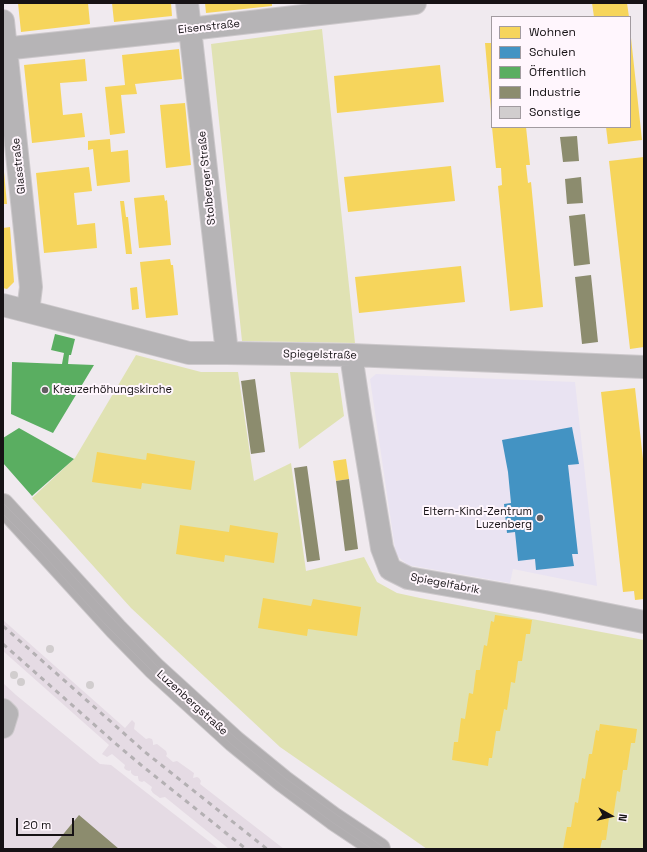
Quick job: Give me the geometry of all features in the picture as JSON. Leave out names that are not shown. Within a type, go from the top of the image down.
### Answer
[{"type":"main road","name":"Luzenbergstraße","points":[[3,505],[116,629],[154,668],[234,741],[283,781],[334,819],[379,849]]},
{"type":"main road","name":"Luzenbergstraße","points":[[3,518],[28,532]]},
{"type":"street","name":"Stolberger Straße","points":[[187,3],[227,353]]},
{"type":"street","name":"Eisenstraße","points":[[5,49],[415,3]]},
{"type":"street","name":"Glasstraße","points":[[3,21],[31,286],[28,312]]},
{"type":"street","name":"Spiegelstraße","points":[[3,305],[189,354],[227,353],[351,355],[644,367]]},
{"type":"street","name":"Spiegelfabrik","points":[[351,355],[382,548],[390,569],[408,578],[545,602],[644,622]]},
{"type":"street","points":[[3,710],[7,714],[3,727]]},
{"type":"shaded area","points":[[376,374],[575,382],[597,586],[513,569],[510,583],[408,565],[396,555],[370,379]]},
{"type":"shaded area","points":[[3,620],[125,728],[132,720],[135,723],[134,729],[146,739],[152,739],[153,745],[157,744],[166,751],[166,756],[173,762],[177,761],[194,773],[193,778],[199,778],[201,781],[200,784],[284,849],[229,849],[165,797],[160,798],[153,793],[151,790],[152,787],[144,781],[139,781],[138,776],[133,775],[131,770],[126,770],[124,768],[125,765],[112,754],[107,757],[102,754],[109,745],[3,651]]},
{"type":"shaded area","points":[[3,683],[100,764],[111,765],[219,849],[3,849]]},
{"type":"green space","points":[[322,29],[355,343],[242,341],[211,44]]},
{"type":"green space","points":[[136,355],[201,372],[238,372],[254,481],[291,463],[306,571],[364,557],[377,582],[397,593],[644,640],[644,849],[427,849],[280,747],[131,608],[32,498],[75,458]]},
{"type":"green space","points":[[290,372],[338,373],[344,416],[299,449]]},
{"type":"building: Wohnen","points":[[18,3],[88,3],[90,24],[21,32]]},
{"type":"building: Wohnen","points":[[112,3],[171,3],[172,16],[114,22]]},
{"type":"building: Wohnen","points":[[205,3],[272,3],[272,6],[206,13]]},
{"type":"building: Wohnen","points":[[592,3],[627,3],[629,16],[594,16]]},
{"type":"building: Wohnen","points":[[631,38],[642,140],[608,144],[606,128],[631,128]]},
{"type":"building: Wohnen","points":[[485,43],[491,43],[491,111]]},
{"type":"building: Wohnen","points":[[179,49],[182,79],[135,84],[137,94],[121,95],[125,133],[110,135],[105,87],[125,85],[122,55]]},
{"type":"building: Wohnen","points":[[85,59],[87,81],[60,83],[63,115],[82,113],[85,137],[32,143],[24,65]]},
{"type":"building: Wohnen","points":[[440,65],[444,102],[337,113],[334,76]]},
{"type":"building: Wohnen","points":[[185,103],[191,165],[166,168],[160,105]]},
{"type":"building: Wohnen","points":[[492,128],[526,128],[530,165],[526,165],[528,183],[531,182],[543,307],[510,311],[498,186],[502,185],[501,168],[496,168]]},
{"type":"building: Wohnen","points":[[110,139],[111,152],[128,150],[130,182],[97,186],[93,149],[88,150],[88,141]]},
{"type":"building: Wohnen","points":[[644,157],[644,347],[630,349],[609,161]]},
{"type":"building: Wohnen","points":[[451,166],[455,201],[348,212],[344,177]]},
{"type":"building: Wohnen","points":[[89,167],[92,191],[74,193],[77,225],[95,223],[97,248],[44,253],[36,173]]},
{"type":"building: Wohnen","points":[[4,172],[7,204],[3,204]]},
{"type":"building: Wohnen","points":[[164,195],[165,201],[167,200],[171,245],[139,248],[134,198]]},
{"type":"building: Wohnen","points":[[120,201],[124,201],[126,217],[128,217],[132,254],[126,254]]},
{"type":"building: Wohnen","points":[[10,227],[14,282],[7,289],[3,288],[3,228]]},
{"type":"building: Wohnen","points":[[170,259],[171,265],[173,265],[178,315],[146,318],[140,262]]},
{"type":"building: Wohnen","points":[[461,266],[465,302],[359,313],[355,277]]},
{"type":"building: Wohnen","points":[[137,287],[139,309],[132,310],[130,288]]},
{"type":"building: Wohnen","points":[[635,388],[644,468],[644,599],[635,600],[634,591],[623,592],[601,392]]},
{"type":"building: Wohnen","points":[[97,452],[146,460],[147,453],[195,461],[191,490],[142,483],[141,489],[92,482]]},
{"type":"building: Wohnen","points":[[346,459],[349,479],[336,481],[333,461]]},
{"type":"building: Wohnen","points":[[180,525],[229,532],[230,525],[278,533],[274,563],[225,555],[224,562],[176,554]]},
{"type":"building: Wohnen","points":[[263,598],[311,606],[313,599],[361,607],[357,636],[308,629],[307,636],[258,628]]},
{"type":"building: Wohnen","points":[[495,615],[532,620],[530,634],[526,634],[522,661],[518,661],[515,683],[511,682],[507,710],[504,709],[500,731],[496,731],[492,758],[489,758],[488,766],[452,760],[454,742],[458,742],[461,718],[465,719],[469,693],[473,694],[476,670],[480,670],[484,645],[487,646],[491,621],[494,622]]},
{"type":"building: Wohnen","points":[[600,724],[637,729],[635,743],[631,743],[627,770],[623,770],[620,792],[617,791],[613,818],[609,818],[606,840],[602,840],[600,849],[563,849],[567,827],[571,827],[575,802],[578,803],[582,778],[585,779],[589,754],[592,754],[596,730],[599,731]]},
{"type":"building: Schulen","name":"Eltern-Kind-Zentrum Luzenberg","points":[[572,427],[579,464],[568,465],[578,554],[572,554],[574,566],[536,570],[535,559],[518,561],[515,532],[507,533],[504,504],[511,503],[508,472],[502,440]]},
{"type":"building: Öffentlich","name":"Kreuzerhöhungskirche","points":[[55,334],[75,339],[71,355],[69,355],[68,364],[94,365],[53,433],[11,414],[12,362],[62,364],[64,353],[51,350]]},
{"type":"building: Öffentlich","points":[[19,428],[74,459],[32,496],[3,463],[3,438]]},
{"type":"building: Industrie","points":[[577,136],[579,161],[563,162],[560,137]]},
{"type":"building: Industrie","points":[[581,177],[583,203],[567,204],[565,179]]},
{"type":"building: Industrie","points":[[585,214],[590,264],[574,266],[569,216]]},
{"type":"building: Industrie","points":[[591,275],[598,342],[582,344],[575,277]]},
{"type":"building: Industrie","points":[[255,379],[265,452],[251,454],[241,381]]},
{"type":"building: Industrie","points":[[307,466],[320,560],[307,562],[294,468]]},
{"type":"building: Industrie","points":[[349,479],[358,549],[345,551],[336,481]]},
{"type":"building: Industrie","points":[[79,815],[119,849],[51,849]]},
{"type":"building: Sonstige","points":[[48,645],[52,645],[54,649],[52,653],[48,653],[46,651],[46,647]]},
{"type":"building: Sonstige","points":[[12,671],[16,671],[18,675],[16,679],[12,679],[10,677],[10,673]]},
{"type":"building: Sonstige","points":[[19,678],[23,678],[25,682],[23,686],[19,686],[17,684],[17,680]]},
{"type":"building: Sonstige","points":[[88,681],[92,681],[94,685],[92,689],[88,689],[86,687],[86,683]]},
{"type":"tram line","points":[[3,503],[46,546],[157,666],[201,707],[285,778],[386,849]]},
{"type":"tram line","points":[[3,514],[40,551],[104,623],[152,671],[231,744],[281,785],[372,849]]},
{"type":"railway","points":[[3,626],[145,752],[267,849]]},
{"type":"railway","points":[[3,644],[141,765],[246,849]]},
{"type":"place","name":"Kreuzerhöhungskirche","points":[[45,390]]},
{"type":"place","name":"Eltern-Kind-Zentrum Luzenberg","points":[[540,518]]}]
